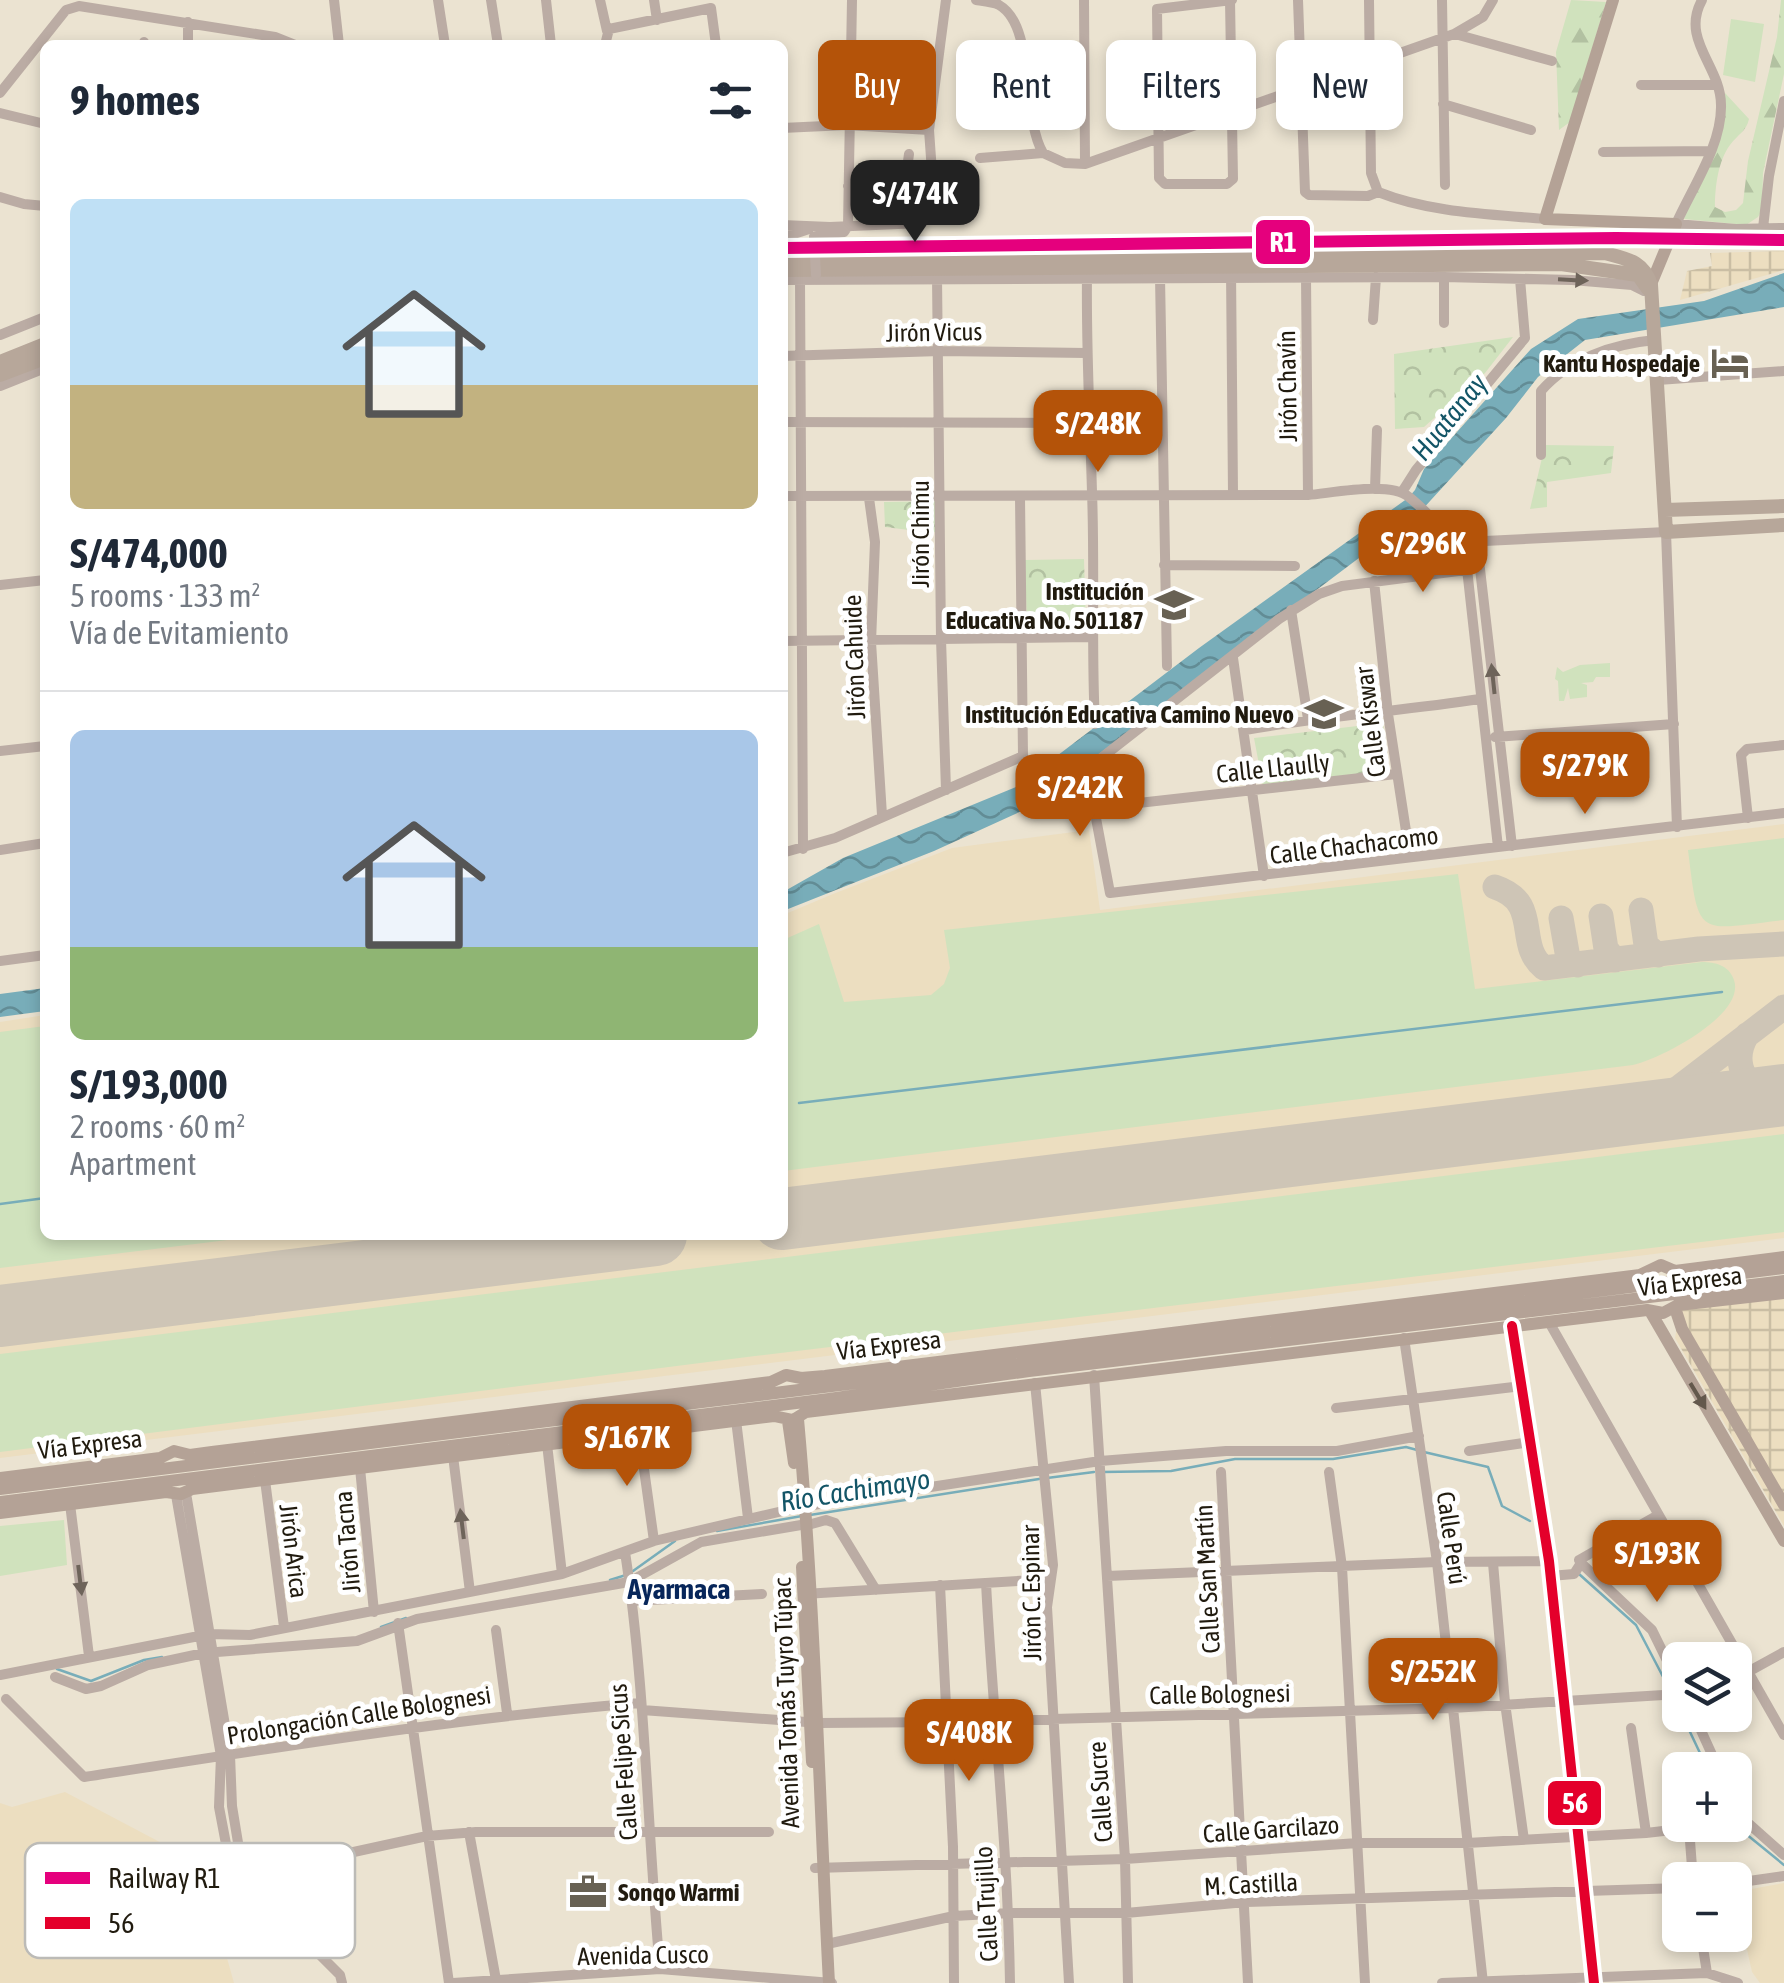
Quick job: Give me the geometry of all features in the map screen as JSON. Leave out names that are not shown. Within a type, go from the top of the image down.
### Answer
[{"type":"highway","points":[[788,257],[1605,252],[1638,262],[1646,270],[1652,296],[1666,532],[1784,525]]},
{"type":"highway","points":[[788,270],[1231,271],[1561,264],[1638,275],[1652,296]]},
{"type":"highway","points":[[0,375],[9,363],[40,347]]},
{"type":"highway","points":[[9,363],[40,359]]},
{"type":"highway","points":[[1665,510],[1784,506]]},
{"type":"highway","points":[[1724,507],[1725,529]]},
{"type":"main road","points":[[1613,0],[1545,219],[1676,224],[1652,296]]},
{"type":"main road","name":"Vía Expresa","points":[[0,1496],[178,1477],[265,1480],[736,1420],[789,1402],[1181,1332],[1274,1320],[1642,1296],[1663,1313],[1679,1292],[1784,1257]]},
{"type":"main road","name":"Vía Expresa","points":[[1642,1296],[1646,1269],[1661,1265],[1679,1292]]},
{"type":"main road","name":"Vía Expresa","points":[[1679,1292],[1784,1268]]},
{"type":"main road","name":"Vía Expresa","points":[[1679,1292],[1784,1281]]},
{"type":"main road","points":[[1679,1292],[1682,1329],[1784,1505]]},
{"type":"main road","name":"Vía Expresa","points":[[1679,1292],[1784,1292]]},
{"type":"main road","points":[[1642,1296],[1784,1541]]},
{"type":"main road","name":"Vía Expresa","points":[[0,1496],[178,1477],[529,1430],[789,1402],[1035,1382],[1549,1322],[1642,1296]]},
{"type":"main road","name":"Vía Expresa","points":[[0,1496],[70,1504],[370,1432],[488,1418],[789,1402],[1145,1352],[1642,1296]]},
{"type":"main road","points":[[1274,1320],[1310,1332]]},
{"type":"main road","points":[[1145,1352],[1181,1332]]},
{"type":"main road","points":[[1275,1353],[1310,1332]]},
{"type":"main road","points":[[1145,1352],[1185,1364]]},
{"type":"main road","name":"Avenida Tomás Tuyro Túpac","points":[[789,1402],[804,1515],[815,1723],[821,1982]]},
{"type":"main road","points":[[488,1418],[529,1430]]},
{"type":"main road","points":[[492,1451],[529,1430]]},
{"type":"main road","points":[[338,1454],[370,1432]]},
{"type":"main road","points":[[338,1454],[376,1466]]},
{"type":"main road","name":"Avenida Tomás Tuyro Túpac","points":[[820,1868],[831,1983]]},
{"type":"street","points":[[334,0],[338,40]]},
{"type":"street","points":[[438,0],[444,40]]},
{"type":"street","points":[[491,0],[497,40]]},
{"type":"street","points":[[546,0],[550,40]]},
{"type":"street","points":[[600,0],[606,40]]},
{"type":"street","points":[[654,0],[657,20]]},
{"type":"street","points":[[851,40],[852,0]]},
{"type":"street","points":[[936,76],[946,0]]},
{"type":"street","points":[[976,0],[999,5],[1015,22],[1022,47],[1032,130],[1043,153]]},
{"type":"street","points":[[1084,0],[1085,164]]},
{"type":"street","points":[[1232,40],[1231,0],[1194,1],[1157,9],[1159,178],[1164,184],[1228,184],[1234,178],[1233,130]]},
{"type":"street","points":[[1298,0],[1299,40]]},
{"type":"street","points":[[1369,0],[1369,40]]},
{"type":"street","points":[[1442,0],[1448,36],[1443,104],[1445,185]]},
{"type":"street","points":[[1403,52],[1448,36],[1483,17],[1494,0]]},
{"type":"street","points":[[1702,0],[1694,15],[1694,30],[1722,105],[1710,151],[1676,224],[1784,228]]},
{"type":"street","points":[[606,30],[712,3],[716,40]]},
{"type":"street","points":[[46,40],[66,10],[79,6],[283,40]]},
{"type":"street","points":[[188,22],[188,40]]},
{"type":"street","points":[[235,31],[237,40]]},
{"type":"street","points":[[1448,36],[1552,61]]},
{"type":"street","points":[[0,93],[40,48]]},
{"type":"street","points":[[1641,86],[1717,84]]},
{"type":"street","points":[[1764,228],[1769,176],[1784,101]]},
{"type":"street","points":[[1443,104],[1531,130]]},
{"type":"street","points":[[0,113],[40,123]]},
{"type":"street","points":[[788,128],[818,126]]},
{"type":"street","points":[[816,275],[814,237],[844,232],[848,226],[848,130]]},
{"type":"street","points":[[788,236],[812,229],[921,224],[932,172],[929,130]]},
{"type":"street","points":[[980,158],[1043,153],[1065,163],[1085,164],[1184,130]]},
{"type":"street","points":[[1302,130],[1305,192],[1310,195],[1368,196],[1378,192],[1407,204],[1545,219]]},
{"type":"street","points":[[1370,130],[1371,173],[1378,192]]},
{"type":"street","points":[[1603,152],[1710,151]]},
{"type":"street","points":[[848,186],[898,182],[906,176],[909,154]]},
{"type":"street","points":[[0,197],[40,205]]},
{"type":"street","points":[[788,224],[830,228]]},
{"type":"street","points":[[788,280],[1160,277],[1231,271],[1306,277],[1572,280],[1632,285],[1652,296]]},
{"type":"street","points":[[1231,271],[1233,494]]},
{"type":"street","points":[[1087,276],[1095,724]]},
{"type":"street","points":[[1373,320],[1376,276]]},
{"type":"street","name":"Jirón Chimu","points":[[937,277],[940,639],[946,790]]},
{"type":"street","points":[[1160,277],[1167,666]]},
{"type":"street","name":"Jirón Chavín","points":[[1306,277],[1308,494]]},
{"type":"street","points":[[1444,277],[1444,323]]},
{"type":"street","points":[[800,279],[803,849]]},
{"type":"street","points":[[1404,493],[1416,470],[1525,338],[1520,279]]},
{"type":"street","points":[[0,335],[40,320]]},
{"type":"street","points":[[1541,455],[1540,391],[1551,379],[1598,352],[1655,337]]},
{"type":"street","name":"Jirón Vicus","points":[[788,356],[1086,352]]},
{"type":"street","points":[[0,386],[40,370]]},
{"type":"street","points":[[1658,380],[1784,371]]},
{"type":"street","points":[[788,422],[1089,424]]},
{"type":"street","points":[[1375,489],[1377,430]]},
{"type":"street","points":[[788,496],[1308,494],[1375,489],[1404,493],[1446,534],[1464,542],[1666,532],[1676,826]]},
{"type":"street","points":[[788,852],[836,838],[1023,756],[1020,496]]},
{"type":"street","name":"Jirón Cahuide","points":[[869,498],[875,542],[871,642],[882,815]]},
{"type":"street","points":[[1464,542],[1498,847]]},
{"type":"street","points":[[1477,543],[1512,846]]},
{"type":"street","points":[[1164,565],[1294,566]]},
{"type":"street","points":[[1094,808],[1090,768],[1292,610],[1330,589],[1466,570]]},
{"type":"street","points":[[0,584],[40,580]]},
{"type":"street","name":"Calle Kiswar","points":[[1374,581],[1388,714],[1410,857]]},
{"type":"street","points":[[1292,610],[1308,719]]},
{"type":"street","points":[[788,641],[1091,638]]},
{"type":"street","points":[[1233,658],[1264,876]]},
{"type":"street","points":[[1245,730],[1480,700]]},
{"type":"street","points":[[1486,738],[1674,724]]},
{"type":"street","points":[[1748,818],[1741,755],[1747,749],[1784,744]]},
{"type":"street","points":[[0,751],[40,747]]},
{"type":"street","name":"Calle Llaully","points":[[1094,808],[1396,774]]},
{"type":"street","name":"Calle Chachacomo","points":[[1094,808],[1112,894],[1784,813]]},
{"type":"street","points":[[0,850],[40,844]]},
{"type":"street","points":[[0,960],[40,956]]},
{"type":"street","points":[[1549,1322],[1731,1642]]},
{"type":"street","points":[[1512,1326],[1550,1576],[1594,1980]]},
{"type":"street","name":"Calle Perú","points":[[1404,1338],[1436,1562],[1483,1982]]},
{"type":"street","name":"Calle Sucre","points":[[1094,1375],[1128,1983]]},
{"type":"street","name":"Jirón C. Espinar","points":[[1035,1382],[1053,1564],[1048,1607],[1070,1983]]},
{"type":"street","points":[[1336,1408],[1522,1386]]},
{"type":"street","points":[[736,1420],[748,1518]]},
{"type":"street","points":[[639,1432],[654,1541]]},
{"type":"street","points":[[55,1677],[86,1688],[101,1686],[206,1643],[357,1640],[370,1638],[398,1623],[629,1582],[700,1542],[804,1515],[1043,1475],[1226,1451],[1337,1451],[1419,1440]]},
{"type":"street","points":[[1470,1450],[1530,1442]]},
{"type":"street","points":[[548,1444],[562,1574]]},
{"type":"street","points":[[454,1456],[470,1592]]},
{"type":"street","name":"Jirón Tacna","points":[[360,1468],[374,1612]]},
{"type":"street","name":"Calle San Martín","points":[[1221,1472],[1248,1983]]},
{"type":"street","points":[[1329,1472],[1342,1566],[1365,1983]]},
{"type":"street","points":[[178,1477],[225,1756],[232,1843]]},
{"type":"street","name":"Jirón Arica","points":[[265,1480],[284,1628]]},
{"type":"street","points":[[70,1504],[89,1656]]},
{"type":"street","points":[[0,1675],[89,1656],[206,1643],[562,1574],[654,1541],[748,1518],[804,1515],[835,1524],[876,1590]]},
{"type":"street","points":[[1578,1569],[1579,1560],[1658,1515]]},
{"type":"street","name":"Calle Felipe Sicus","points":[[625,1552],[641,1706],[648,1832],[668,1983]]},
{"type":"street","points":[[1107,1576],[1548,1561]]},
{"type":"street","points":[[1493,1563],[1524,1840]]},
{"type":"street","points":[[1550,1576],[1578,1569]]},
{"type":"street","points":[[1578,1569],[1652,1630],[1662,1653]]},
{"type":"street","points":[[808,1594],[1050,1579]]},
{"type":"street","name":"Calle Trujillo","points":[[986,1583],[1009,1913],[1010,1983]]},
{"type":"street","points":[[940,1585],[954,1983]]},
{"type":"street","points":[[631,1601],[762,1594]]},
{"type":"street","points":[[398,1623],[451,1983]]},
{"type":"street","points":[[496,1630],[507,1714]]},
{"type":"street","points":[[1752,1670],[1784,1652]]},
{"type":"street","points":[[1752,1679],[1784,1735]]},
{"type":"street","name":"Calle Bolognesi","points":[[815,1723],[1452,1708],[1662,1695]]},
{"type":"street","name":"Prolongación Calle Bolognesi","points":[[6,1699],[84,1776],[507,1714],[641,1706],[815,1723]]},
{"type":"street","points":[[1631,1728],[1646,1833]]},
{"type":"street","points":[[1752,1826],[1784,1856]]},
{"type":"street","name":"Calle Garcilazo","points":[[820,1868],[1124,1859],[1358,1843],[1467,1843],[1662,1831]]},
{"type":"street","points":[[355,1852],[427,1836],[469,1832],[769,1832]]},
{"type":"street","points":[[469,1832],[496,1980]]},
{"type":"street","points":[[1752,1880],[1784,1876]]},
{"type":"street","name":"M. Castilla","points":[[827,1944],[954,1916],[1126,1913],[1246,1902],[1662,1889]]},
{"type":"street","points":[[1704,1952],[1707,1973]]},
{"type":"street","points":[[323,1958],[340,1975],[342,1983]]},
{"type":"street","name":"Avenida Cusco","points":[[451,1983],[664,1970],[831,1983]]},
{"type":"street","points":[[1442,1983],[1707,1973],[1738,1983]]},
{"type":"shaded area","points":[[1784,251],[1784,270],[1680,300],[1687,271],[1712,266],[1710,253]]},
{"type":"shaded area","points":[[1784,824],[1784,1238],[0,1458],[0,1022],[40,1016],[40,1240],[788,1240],[788,913],[952,848],[1089,830],[1100,910]]},
{"type":"shaded area","points":[[1784,1285],[1784,1526],[1675,1338],[1682,1297]]},
{"type":"shaded area","points":[[65,1792],[162,1843],[25,1843],[25,1958],[227,1958],[234,1983],[0,1983],[0,1803],[12,1807]]},
{"type":"shaded area","points":[[1784,1883],[1784,1983],[1760,1983],[1752,1972],[1748,1952],[1752,1952],[1752,1889]]},
{"type":"green space","points":[[1571,0],[1606,2],[1570,122],[1559,130],[1556,52]]},
{"type":"green space","points":[[1781,0],[1784,74],[1763,173],[1762,210],[1746,225],[1684,219],[1725,106],[1725,93],[1749,119],[1723,159],[1715,207],[1725,212],[1736,210],[1743,203]]},
{"type":"green space","points":[[1731,19],[1764,24],[1755,82],[1723,75]]},
{"type":"green space","points":[[1513,337],[1485,373],[1424,427],[1395,429],[1394,354]]},
{"type":"green space","points":[[1545,445],[1614,446],[1611,473],[1547,482],[1547,507],[1530,509]]},
{"type":"green space","points":[[943,501],[943,527],[933,533],[885,527],[884,502]]},
{"type":"green space","points":[[1084,559],[1086,627],[1027,628],[1025,560]]},
{"type":"green space","points":[[1610,663],[1610,677],[1581,683],[1587,685],[1587,697],[1570,699],[1568,688],[1564,701],[1559,701],[1557,667],[1563,672],[1580,665]]},
{"type":"green space","points":[[1383,723],[1388,773],[1263,786],[1254,738]]},
{"type":"green space","points":[[1784,838],[1784,920],[1718,926],[1700,914],[1688,850]]},
{"type":"green space","points":[[1458,874],[1475,989],[1702,962],[1729,971],[1734,993],[1727,1007],[1698,1033],[1633,1065],[788,1170],[788,938],[819,924],[844,1002],[931,995],[944,984],[950,968],[944,930]]},
{"type":"green space","points":[[40,1027],[40,1240],[228,1240],[0,1268],[0,1032]]},
{"type":"green space","points":[[1784,1134],[1784,1232],[0,1452],[0,1354]]},
{"type":"green space","points":[[64,1520],[67,1565],[0,1576],[0,1526]]},
{"type":"green space","points":[[1632,1536],[1646,1561],[1608,1585],[1591,1559]]},
{"type":"water","points":[[1784,273],[1784,307],[1585,340],[1538,377],[1420,512],[1026,809],[934,851],[788,909],[788,889],[843,858],[1016,787],[1199,648],[1408,498],[1424,469],[1531,349],[1578,319],[1704,301]]},
{"type":"water","points":[[40,989],[40,1012],[0,1017],[0,994]]},
{"type":"waterway","points":[[799,1103],[1722,992]]},
{"type":"waterway","points":[[0,1204],[40,1199]]},
{"type":"waterway","name":"Río Cachimayo","points":[[1102,1472],[1171,1471],[1235,1459],[1333,1459],[1406,1447],[1417,1450]]},
{"type":"waterway","name":"Río Cachimayo","points":[[1424,1452],[1488,1467],[1502,1506],[1530,1521]]},
{"type":"waterway","name":"Río Cachimayo","points":[[1047,1478],[1094,1472]]},
{"type":"waterway","name":"Río Cachimayo","points":[[810,1515],[1039,1479]]},
{"type":"waterway","name":"Río Cachimayo","points":[[717,1531],[802,1516]]},
{"type":"waterway","name":"Río Cachimayo","points":[[633,1571],[675,1541]]},
{"type":"waterway","name":"Río Cachimayo","points":[[1579,1574],[1636,1625],[1662,1675]]},
{"type":"waterway","name":"Río Cachimayo","points":[[610,1580],[626,1575]]},
{"type":"waterway","name":"Río Cachimayo","points":[[381,1627],[406,1618]]},
{"type":"waterway","name":"Río Cachimayo","points":[[57,1669],[91,1681],[162,1657]]},
{"type":"waterway","name":"Río Cachimayo","points":[[1690,1732],[1699,1752]]},
{"type":"waterway","name":"Río Cachimayo","points":[[1752,1839],[1784,1865]]},
{"type":"taxiway","points":[[1495,887],[1519,903],[1530,947],[1544,968],[1699,949],[1784,944]]},
{"type":"taxiway","points":[[1641,910],[1646,945],[1658,955]]},
{"type":"taxiway","points":[[1601,916],[1606,949],[1615,960]]},
{"type":"taxiway","points":[[1561,918],[1568,958],[1577,965]]},
{"type":"taxiway","points":[[1647,1112],[1784,1007]]},
{"type":"taxiway","points":[[1747,1035],[1740,1060],[1758,1098]]},
{"type":"runway","points":[[788,1218],[1784,1095]]},
{"type":"runway","points":[[0,1316],[616,1240]]},
{"type":"rail line","name":"R1","points":[[788,248],[1616,238],[1784,240]]},
{"type":"transit line","name":"56","points":[[1512,1326],[1549,1561],[1594,1983]]},
{"type":"place","name":"Kantu Hospedaje","points":[[1730,363]]},
{"type":"place","name":"Institución Educativa No. 501187","points":[[1174,605]]},
{"type":"place","name":"Institución Educativa Camino Nuevo","points":[[1324,714]]},
{"type":"place","name":"Sonqo Warmi","points":[[588,1892]]},
{"type":"district","name":"Ayarmaca","points":[[679,1589]]},
{"type":"water label","name":"Huatanay","points":[[1449,417]]}]
